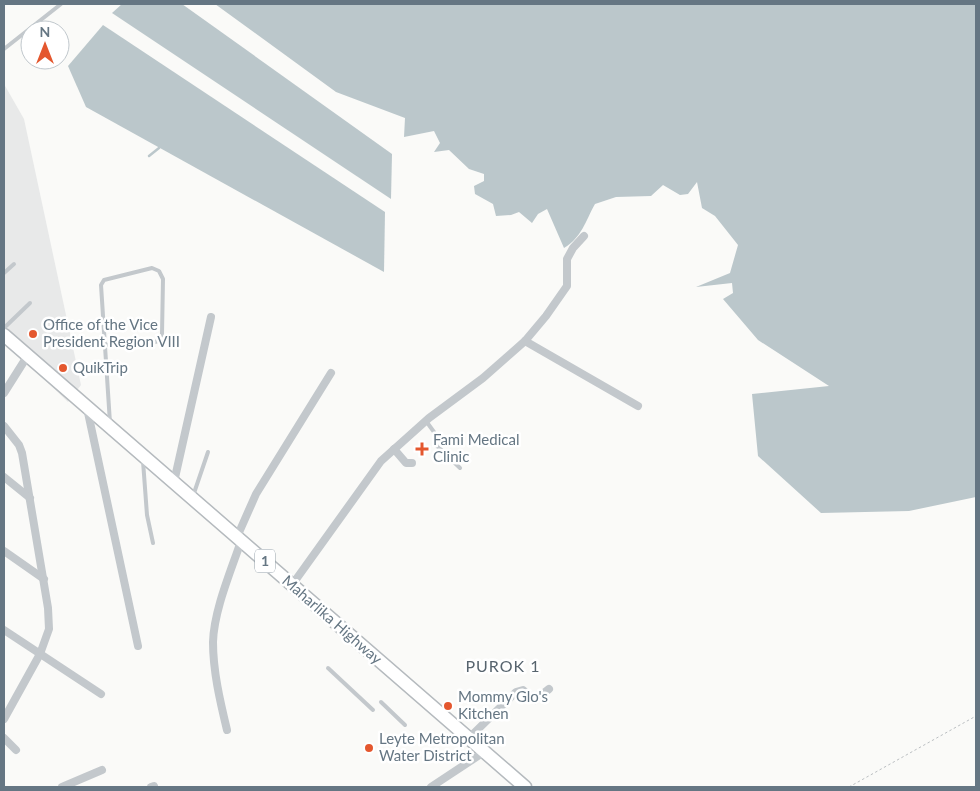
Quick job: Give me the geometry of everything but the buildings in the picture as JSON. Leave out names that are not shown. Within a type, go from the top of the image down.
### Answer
[{"type":"main road","name":"Maharlika Highway","points":[[4,335],[400,680],[470,737],[484,752],[525,787]]},
{"type":"street","points":[[292,585],[381,461],[426,421],[483,378],[525,341],[564,292],[567,286],[567,258],[572,248],[584,236]]},
{"type":"street","points":[[174,482],[211,317]]},
{"type":"street","points":[[525,341],[638,406]]},
{"type":"street","points":[[4,393],[28,355]]},
{"type":"street","points":[[227,730],[216,677],[213,642],[219,610],[239,539],[256,494],[330,373]]},
{"type":"street","points":[[86,406],[138,646]]},
{"type":"street","points":[[4,426],[21,450],[44,579],[49,629],[40,654],[4,719]]},
{"type":"street","points":[[394,449],[406,463],[412,463]]},
{"type":"street","points":[[4,477],[30,498]]},
{"type":"street","points":[[4,551],[44,579]]},
{"type":"street","points":[[4,630],[101,694]]},
{"type":"street","points":[[470,737],[516,692],[523,690],[535,700],[549,689]]},
{"type":"street","points":[[4,699],[12,705]]},
{"type":"street","points":[[4,738],[16,750]]},
{"type":"street","points":[[431,787],[484,752]]},
{"type":"street","points":[[62,787],[102,770]]},
{"type":"lane","points":[[4,49],[61,4]]},
{"type":"lane","points":[[4,273],[14,264]]},
{"type":"lane","points":[[104,345],[152,344],[158,341],[162,334],[163,279],[160,271],[152,268],[104,280],[100,289],[104,345],[110,427]]},
{"type":"lane","points":[[4,328],[30,303]]},
{"type":"lane","points":[[426,421],[434,432],[435,444],[460,468]]},
{"type":"lane","points":[[192,498],[208,452]]},
{"type":"lane","points":[[143,456],[147,515],[153,543]]},
{"type":"lane","points":[[328,668],[373,710]]},
{"type":"lane","points":[[381,702],[406,725]]},
{"type":"path","points":[[849,787],[976,716]]},
{"type":"shaded area","points":[[122,4],[182,4],[392,154],[391,199],[112,13]]},
{"type":"shaded area","points":[[215,4],[976,4],[976,497],[909,511],[821,513],[758,456],[752,394],[829,386],[758,340],[723,299],[733,293],[732,283],[696,287],[730,273],[738,245],[715,216],[702,208],[697,182],[688,194],[680,195],[663,185],[651,196],[616,197],[595,204],[579,234],[564,248],[547,209],[538,214],[532,223],[519,212],[511,215],[496,216],[493,204],[475,194],[474,186],[484,181],[484,174],[469,169],[449,150],[434,152],[440,143],[434,131],[404,137],[405,118],[336,92]]},
{"type":"shaded area","points":[[103,25],[385,212],[384,272],[86,107],[70,70],[70,64]]},
{"type":"shaded area","points":[[4,84],[24,119],[81,385],[68,402],[4,340]]},
{"type":"waterway","points":[[149,156],[159,148]]},
{"type":"place","name":"Office of the Vice President Region VIII","points":[[33,334]]},
{"type":"place","name":"QuikTrip","points":[[63,368]]},
{"type":"place","name":"Fami Medical Clinic","points":[[422,449]]},
{"type":"place","name":"Mommy Glo's Kitchen","points":[[448,706]]},
{"type":"place","name":"Leyte Metropolitan Water District","points":[[369,748]]},
{"type":"district","name":"PUROK 1","points":[[503,666]]}]
